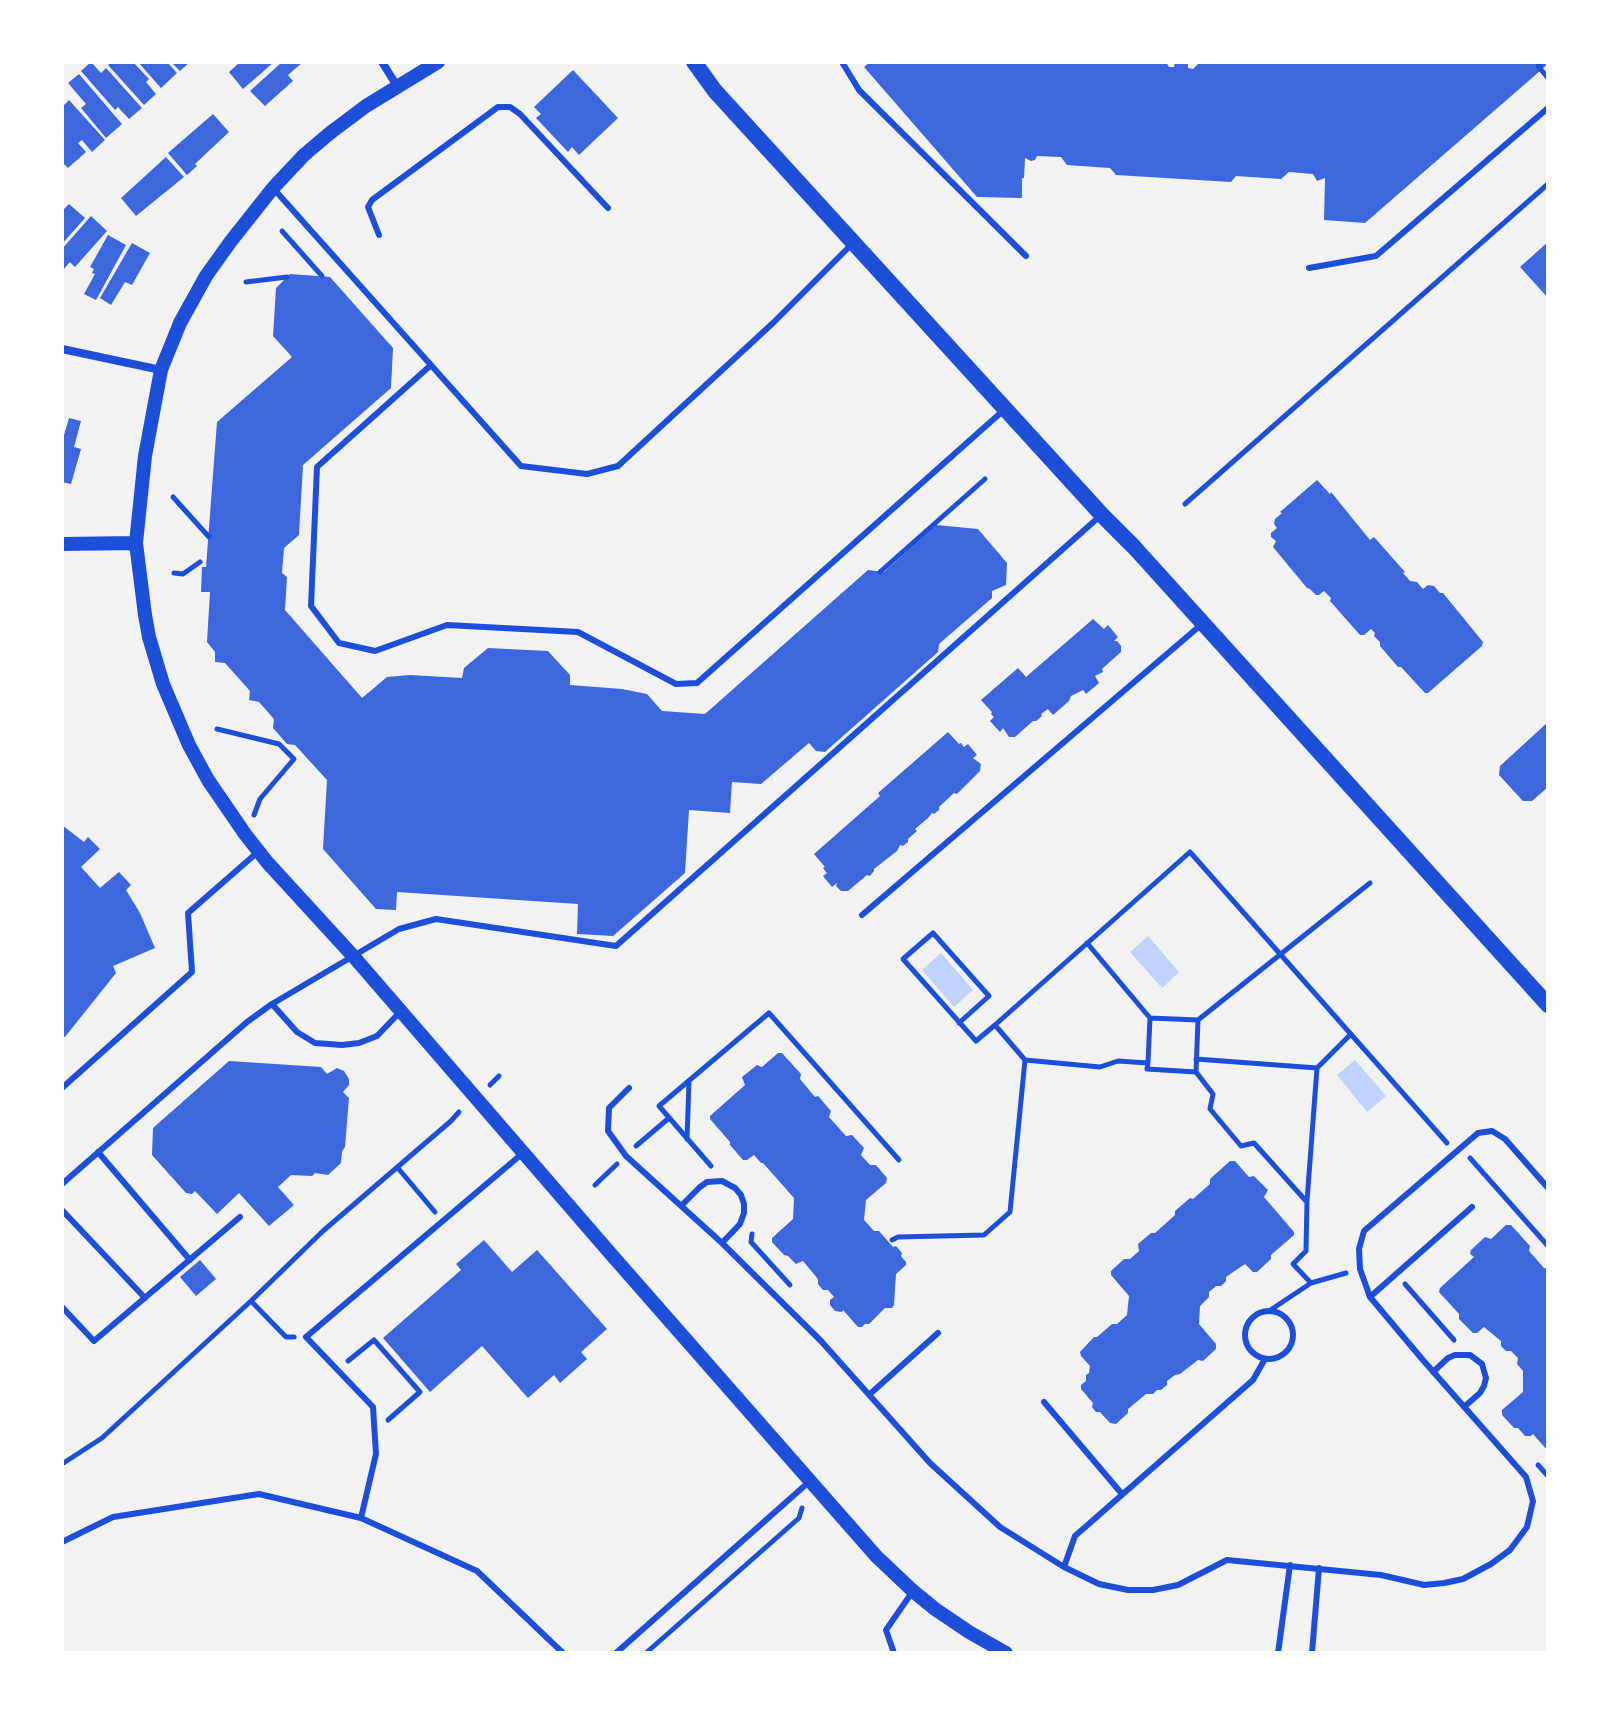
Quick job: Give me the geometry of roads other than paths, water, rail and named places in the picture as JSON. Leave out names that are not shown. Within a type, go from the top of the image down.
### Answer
[{"type":"main road","points":[[694,62],[715,91],[1134,547],[1548,1005]]},
{"type":"street","points":[[382,62],[397,86]]},
{"type":"street","points":[[438,62],[366,106],[304,155],[231,241],[206,276],[180,323],[161,370],[145,456],[136,543],[149,637],[163,684],[208,780],[259,851],[876,1556],[949,1619],[1006,1653]]},
{"type":"street","points":[[62,349],[161,370]]},
{"type":"street","points":[[62,544],[136,543]]},
{"type":"lane","points":[[842,62],[859,90],[1026,256]]},
{"type":"lane","points":[[379,235],[368,207],[372,200],[498,107],[510,107],[520,114],[608,208]]},
{"type":"lane","points":[[1309,268],[1376,256],[1548,108]]},
{"type":"lane","points":[[273,188],[521,466],[587,474],[618,466],[773,323],[853,242]]},
{"type":"lane","points":[[431,365],[317,467],[311,606],[339,643],[375,651],[447,625],[578,632],[676,684],[697,683],[1005,409]]},
{"type":"lane","points":[[62,1184],[247,1022],[399,929],[436,919],[616,946],[1102,515]]},
{"type":"lane","points":[[862,915],[1202,624]]},
{"type":"lane","points":[[62,1088],[192,972],[188,913],[259,851]]},
{"type":"lane","points":[[272,1004],[297,1032],[315,1043],[342,1045],[377,1036],[400,1012]]},
{"type":"lane","points":[[629,1088],[609,1108],[608,1131],[626,1156],[682,1205],[821,1341],[930,1463],[1000,1527],[1064,1567],[1099,1584],[1128,1590],[1153,1590],[1178,1585],[1227,1560],[1381,1575],[1424,1585],[1444,1583],[1463,1579],[1510,1550],[1527,1527],[1533,1501],[1526,1477],[1370,1297],[1360,1269],[1359,1249],[1364,1231],[1478,1133],[1492,1131],[1505,1139],[1548,1188]]},
{"type":"lane","points":[[98,1152],[190,1260]]},
{"type":"lane","points":[[361,1518],[376,1454],[373,1407],[306,1337],[523,1153]]},
{"type":"lane","points":[[682,1205],[707,1182],[722,1181],[735,1188],[741,1195],[744,1213],[740,1224],[722,1243]]},
{"type":"lane","points":[[1370,1297],[1472,1207]]},
{"type":"lane","points":[[62,1210],[145,1298]]},
{"type":"lane","points":[[62,1307],[94,1341],[240,1217]]},
{"type":"lane","points":[[1064,1567],[1075,1536],[1253,1380],[1265,1359],[1281,1356],[1291,1345],[1293,1337],[1289,1322],[1277,1312],[1254,1316],[1245,1337],[1252,1352],[1265,1359]]},
{"type":"lane","points":[[870,1394],[938,1333]]},
{"type":"lane","points":[[1433,1372],[1455,1355],[1470,1355],[1482,1364],[1486,1378],[1484,1386],[1464,1407]]},
{"type":"lane","points":[[1044,1402],[1122,1494]]},
{"type":"lane","points":[[616,1653],[810,1481]]},
{"type":"lane","points":[[62,1542],[113,1517],[259,1494],[361,1518],[477,1571],[563,1653]]},
{"type":"lane","points":[[1278,1653],[1290,1565]]},
{"type":"lane","points":[[1312,1653],[1319,1568]]},
{"type":"lane","points":[[894,1653],[886,1630],[913,1591]]},
{"type":"water","points":[[1148,936],[1179,972],[1162,988],[1130,952]]},
{"type":"water","points":[[941,953],[973,990],[954,1007],[922,970]]},
{"type":"water","points":[[1355,1060],[1386,1096],[1367,1112],[1337,1075]]}]
